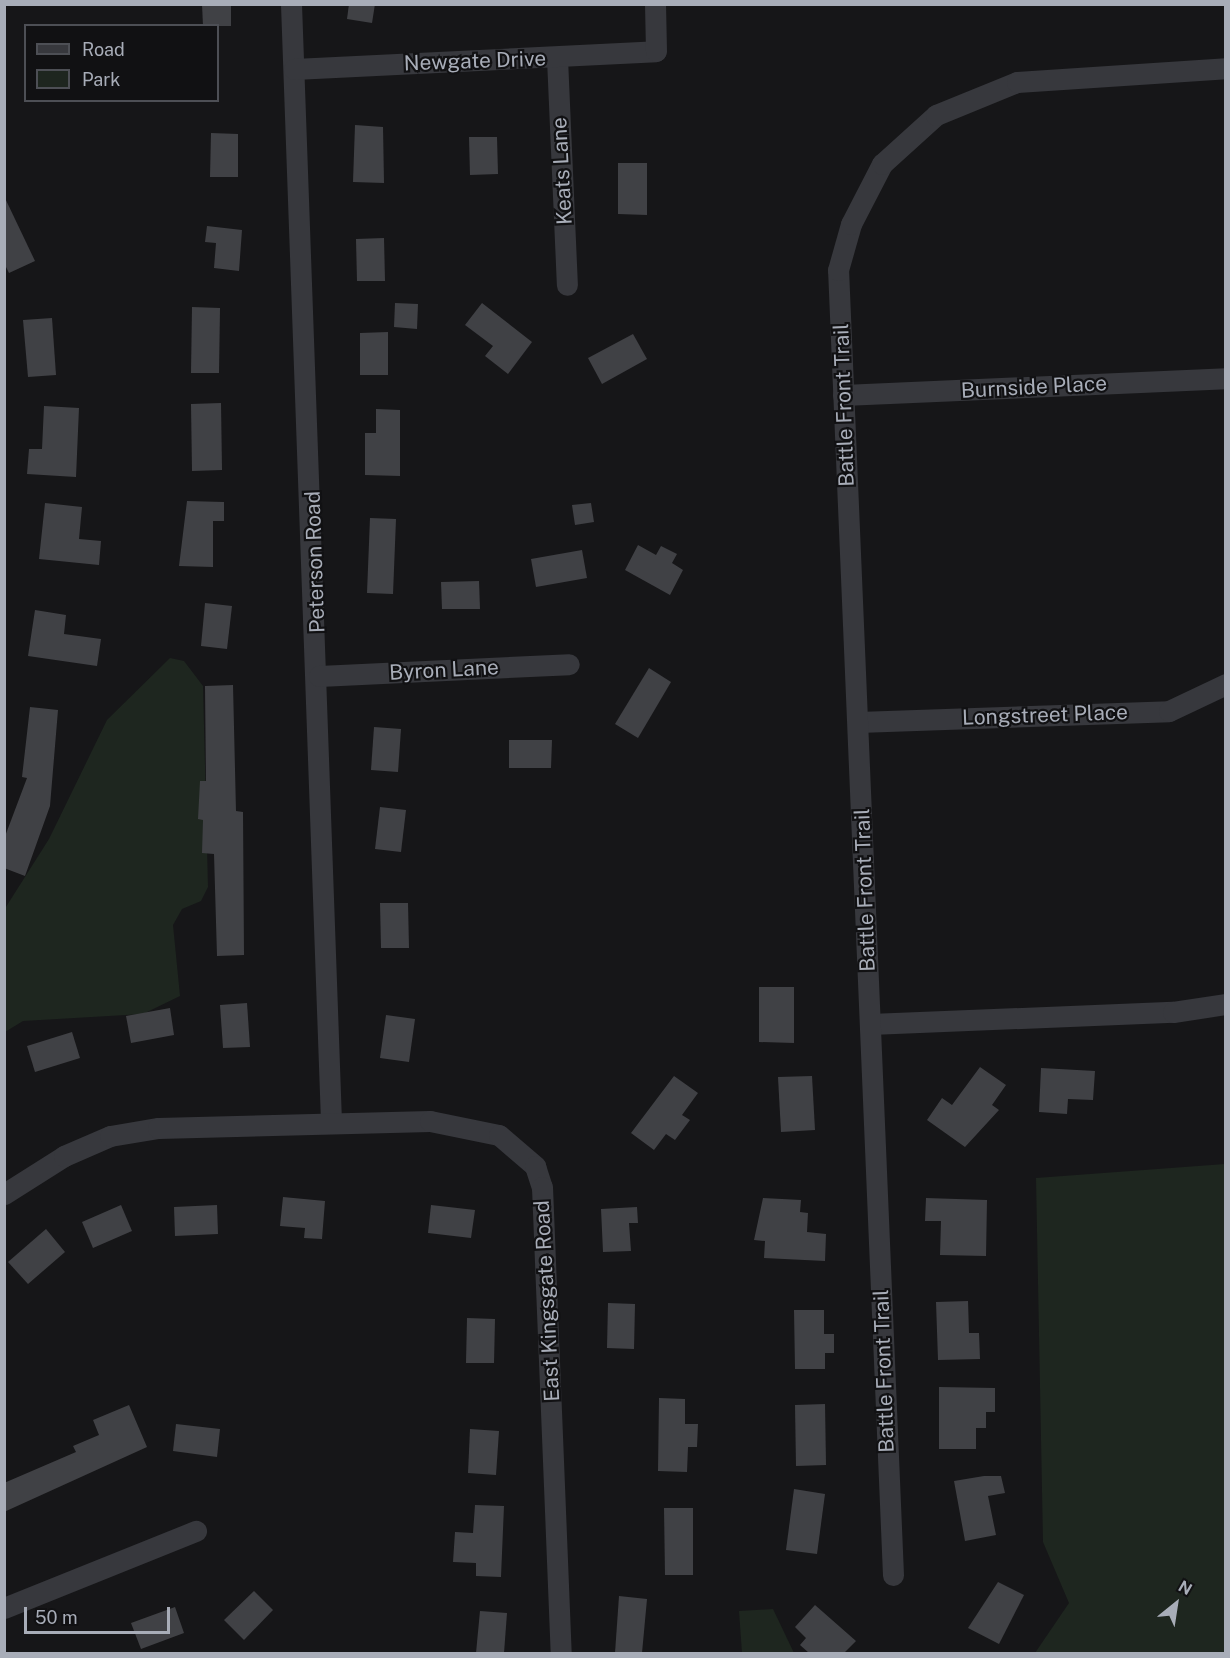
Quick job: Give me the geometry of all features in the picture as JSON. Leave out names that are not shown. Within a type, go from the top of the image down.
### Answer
[{"type":"street","name":"Peterson Road","points":[[291,4],[319,676],[331,1120]]},
{"type":"street","name":"Newgate Drive","points":[[294,69],[557,58],[656,51],[655,4]]},
{"type":"street","name":"Keats Lane","points":[[557,58],[567,285]]},
{"type":"street","name":"Battle Front Trail","points":[[893,1575],[838,270],[851,224],[882,164],[936,115],[1017,82],[1226,68]]},
{"type":"street","name":"Burnside Place","points":[[843,395],[1226,378]]},
{"type":"street","name":"Byron Lane","points":[[319,676],[569,664]]},
{"type":"street","name":"Longstreet Place","points":[[858,722],[1169,711],[1226,684]]},
{"type":"street","points":[[870,1024],[1173,1012],[1226,1004]]},
{"type":"street","name":"East Kingsgate Road","points":[[4,1194],[64,1156],[110,1136],[158,1128],[331,1120],[470,1126],[499,1135],[535,1166],[546,1232],[561,1653]]},
{"type":"street","points":[[4,1608],[196,1531]]},
{"type":"green space","points":[[170,658],[184,661],[203,686],[208,887],[201,901],[182,909],[173,925],[180,996],[143,1014],[23,1021],[5,1032],[4,910],[49,839],[107,720]]},
{"type":"green space","points":[[1225,1164],[1225,1653],[1035,1653],[1069,1603],[1043,1542],[1036,1178]]},
{"type":"green space","points":[[773,1609],[794,1653],[742,1653],[739,1611]]},
{"type":"building","points":[[202,4],[231,4],[231,26],[203,24]]},
{"type":"building","points":[[349,4],[375,4],[372,23],[347,19]]},
{"type":"building","points":[[355,125],[383,127],[384,183],[353,182]]},
{"type":"building","points":[[211,133],[238,134],[238,177],[210,177]]},
{"type":"building","points":[[469,137],[497,137],[498,174],[470,175]]},
{"type":"building","points":[[618,163],[647,163],[647,215],[618,214]]},
{"type":"building","points":[[4,196],[35,261],[9,273],[4,263]]},
{"type":"building","points":[[207,226],[242,230],[239,271],[214,268],[216,243],[205,242]]},
{"type":"building","points":[[384,238],[385,281],[357,281],[356,239]]},
{"type":"building","points":[[395,303],[418,304],[417,329],[394,327]]},
{"type":"building","points":[[482,303],[532,342],[508,374],[485,356],[493,346],[465,325]]},
{"type":"building","points":[[192,307],[220,308],[219,373],[191,373]]},
{"type":"building","points":[[52,318],[56,375],[28,377],[23,320]]},
{"type":"building","points":[[388,332],[388,375],[360,375],[360,333]]},
{"type":"building","points":[[633,334],[647,359],[602,384],[588,358]]},
{"type":"building","points":[[221,403],[222,470],[192,471],[191,404]]},
{"type":"building","points":[[44,406],[79,408],[76,477],[27,474],[29,449],[42,449]]},
{"type":"building","points":[[376,409],[400,410],[400,476],[365,475],[365,433],[376,433]]},
{"type":"building","points":[[187,501],[224,502],[224,521],[213,521],[213,567],[179,566]]},
{"type":"building","points":[[45,503],[82,507],[79,539],[101,541],[99,565],[39,559]]},
{"type":"building","points":[[591,503],[594,522],[575,525],[572,505]]},
{"type":"building","points":[[370,518],[396,519],[393,594],[367,593]]},
{"type":"building","points":[[638,545],[656,555],[661,546],[677,554],[672,563],[683,570],[670,595],[625,570]]},
{"type":"building","points":[[582,550],[587,578],[536,587],[531,559]]},
{"type":"building","points":[[479,581],[480,609],[442,609],[441,582]]},
{"type":"building","points":[[205,603],[232,606],[227,649],[201,646]]},
{"type":"building","points":[[35,610],[66,615],[64,634],[101,639],[97,666],[28,656]]},
{"type":"building","points":[[649,668],[671,682],[638,738],[615,724]]},
{"type":"building","points":[[233,685],[236,811],[243,812],[244,955],[217,956],[214,854],[202,853],[203,820],[198,819],[200,781],[206,781],[205,686]]},
{"type":"building","points":[[30,707],[58,710],[50,806],[25,876],[4,868],[4,839],[27,778],[22,777]]},
{"type":"building","points":[[374,727],[401,729],[398,772],[371,770]]},
{"type":"building","points":[[509,740],[552,740],[551,768],[509,768]]},
{"type":"building","points":[[380,807],[406,810],[401,852],[375,849]]},
{"type":"building","points":[[380,903],[408,903],[409,948],[381,948]]},
{"type":"building","points":[[759,987],[794,987],[794,1043],[759,1042]]},
{"type":"building","points":[[247,1003],[250,1047],[223,1048],[220,1005]]},
{"type":"building","points":[[170,1008],[174,1035],[131,1043],[126,1016]]},
{"type":"building","points":[[386,1015],[415,1019],[409,1062],[380,1058]]},
{"type":"building","points":[[72,1032],[80,1058],[35,1072],[27,1046]]},
{"type":"building","points":[[980,1067],[1006,1085],[992,1105],[999,1110],[965,1147],[927,1120],[942,1098],[952,1105]]},
{"type":"building","points":[[1041,1068],[1095,1071],[1093,1100],[1068,1099],[1067,1114],[1039,1112]]},
{"type":"building","points":[[674,1076],[698,1093],[682,1115],[690,1120],[675,1140],[666,1134],[654,1150],[631,1133]]},
{"type":"building","points":[[812,1076],[815,1130],[781,1132],[778,1077]]},
{"type":"building","points":[[283,1197],[325,1201],[322,1239],[304,1238],[305,1228],[280,1226]]},
{"type":"building","points":[[763,1198],[801,1200],[800,1212],[808,1213],[807,1232],[826,1234],[825,1261],[764,1258],[765,1241],[754,1240]]},
{"type":"building","points":[[926,1198],[987,1200],[986,1256],[940,1255],[941,1221],[925,1221]]},
{"type":"building","points":[[121,1205],[132,1231],[93,1248],[82,1222]]},
{"type":"building","points":[[217,1205],[218,1234],[175,1236],[174,1207]]},
{"type":"building","points":[[431,1205],[475,1210],[471,1238],[428,1233]]},
{"type":"building","points":[[637,1207],[638,1223],[629,1223],[631,1251],[603,1252],[601,1209]]},
{"type":"building","points":[[46,1229],[65,1252],[28,1284],[8,1262]]},
{"type":"building","points":[[968,1301],[969,1333],[979,1333],[980,1359],[938,1360],[936,1302]]},
{"type":"building","points":[[608,1303],[635,1304],[634,1349],[607,1348]]},
{"type":"building","points":[[794,1310],[824,1310],[824,1334],[834,1334],[834,1353],[825,1353],[825,1369],[795,1369]]},
{"type":"building","points":[[467,1318],[495,1319],[494,1363],[466,1363]]},
{"type":"building","points":[[939,1387],[995,1388],[995,1412],[986,1412],[986,1428],[976,1428],[976,1449],[939,1449]]},
{"type":"building","points":[[659,1398],[685,1399],[685,1424],[698,1424],[697,1447],[688,1447],[687,1472],[658,1471]]},
{"type":"building","points":[[825,1404],[826,1465],[796,1466],[795,1405]]},
{"type":"building","points":[[129,1405],[147,1447],[4,1512],[4,1483],[76,1452],[73,1446],[99,1435],[93,1420]]},
{"type":"building","points":[[176,1424],[220,1429],[217,1457],[173,1451]]},
{"type":"building","points":[[470,1429],[499,1431],[496,1475],[468,1473]]},
{"type":"building","points":[[1001,1476],[1005,1493],[988,1496],[996,1535],[965,1541],[954,1481]]},
{"type":"building","points":[[794,1489],[825,1494],[817,1554],[786,1550]]},
{"type":"building","points":[[475,1505],[504,1506],[501,1577],[476,1576],[476,1563],[453,1562],[455,1532],[473,1533]]},
{"type":"building","points":[[664,1508],[693,1508],[693,1575],[665,1575]]},
{"type":"building","points":[[998,1582],[1024,1595],[999,1644],[968,1628]]},
{"type":"building","points":[[254,1591],[273,1610],[244,1640],[224,1620]]},
{"type":"building","points":[[619,1596],[647,1599],[642,1653],[615,1653]]},
{"type":"building","points":[[815,1605],[856,1641],[844,1653],[809,1653],[800,1645],[806,1638],[795,1627]]},
{"type":"building","points":[[175,1607],[184,1633],[141,1649],[131,1623]]},
{"type":"building","points":[[480,1611],[507,1613],[504,1653],[476,1653]]}]
